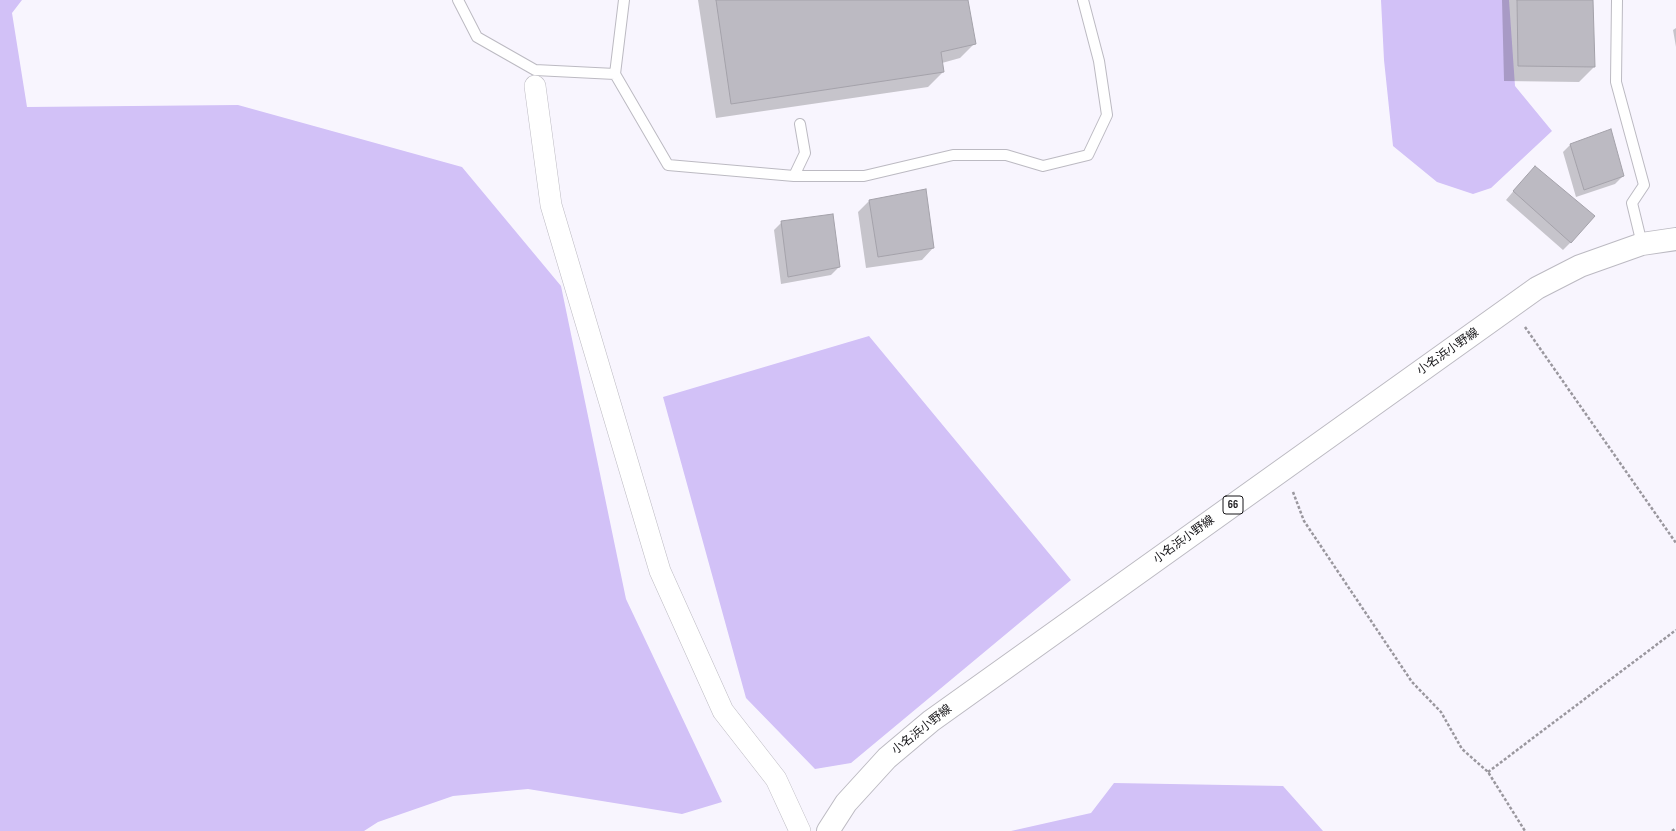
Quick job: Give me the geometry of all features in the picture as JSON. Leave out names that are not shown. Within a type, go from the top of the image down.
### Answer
[{"type":"main road","name":"小名浜小野線","points":[[828,831],[846,803],[887,758],[931,721],[1537,288],[1580,266],[1642,244],[1676,239]]},
{"type":"street","points":[[535,78],[551,206],[660,571],[723,711],[776,779],[800,831]]},
{"type":"lane","points":[[458,0],[477,37],[535,78],[614,74]]},
{"type":"lane","points":[[624,0],[614,74],[668,165],[794,176],[864,176],[953,156],[1006,155],[1043,166],[1088,156],[1107,115],[1099,61],[1083,0]]},
{"type":"lane","points":[[1617,0],[1616,82],[1644,185],[1632,202],[1642,244]]},
{"type":"lane","points":[[794,176],[805,153],[800,124]]},
{"type":"path","points":[[1511,307],[1676,543]]},
{"type":"path","points":[[1283,469],[1304,521],[1412,682],[1441,712],[1462,750],[1488,772],[1525,831]]},
{"type":"path","points":[[1488,772],[1676,630]]},
{"type":"path","points":[[1672,831],[1676,828]]},
{"type":"shaded area","points":[[0,0],[22,0],[12,13],[27,107],[238,105],[462,167],[561,286],[626,599],[722,802],[682,814],[528,789],[453,796],[378,822],[364,831],[0,831]]},
{"type":"shaded area","points":[[1381,0],[1509,0],[1515,86],[1552,131],[1491,188],[1473,194],[1437,182],[1393,146],[1384,60]]},
{"type":"shaded area","points":[[869,336],[1071,580],[851,763],[815,769],[746,698],[663,397]]},
{"type":"shaded area","points":[[1114,783],[1283,786],[1323,831],[1011,831],[1091,813]]},
{"type":"building","points":[[716,0],[968,0],[976,44],[941,52],[944,72],[731,104]]},
{"type":"building","points":[[1517,0],[1593,0],[1595,67],[1518,66]]},
{"type":"building","points":[[1611,129],[1624,176],[1584,190],[1570,144]]},
{"type":"building","points":[[1535,166],[1595,216],[1571,243],[1513,191]]},
{"type":"building","points":[[926,189],[934,248],[878,257],[869,200]]},
{"type":"building","points":[[833,214],[840,267],[788,277],[781,221]]}]
